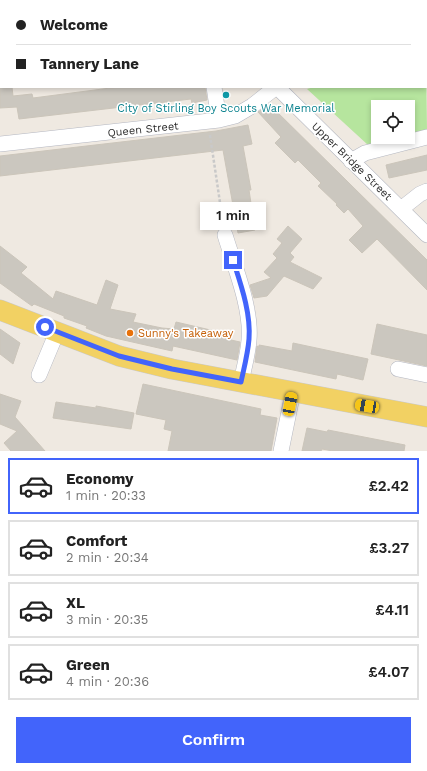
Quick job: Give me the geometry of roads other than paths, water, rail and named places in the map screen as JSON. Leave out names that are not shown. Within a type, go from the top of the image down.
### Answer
[{"type":"main road","points":[[0,310],[119,356],[172,369],[427,417]]},
{"type":"street","points":[[213,121],[214,88]]},
{"type":"street","name":"Queen Street","points":[[0,144],[213,121],[235,116],[252,106],[276,88]]},
{"type":"street","name":"Upper Bridge Street","points":[[278,88],[427,235]]},
{"type":"street","points":[[351,161],[365,153],[427,137]]},
{"type":"street","points":[[401,209],[420,194],[427,191]]},
{"type":"street","points":[[225,235],[245,299],[248,319],[249,339],[241,382]]},
{"type":"street","points":[[39,375],[57,332]]},
{"type":"street","points":[[398,369],[427,374]]},
{"type":"street","points":[[281,451],[293,392]]},
{"type":"place","name":"City of Stirling Boy Scouts War Memorial","points":[[226,95]]},
{"type":"place","name":"Sunny's Takeaway","points":[[130,333]]}]
